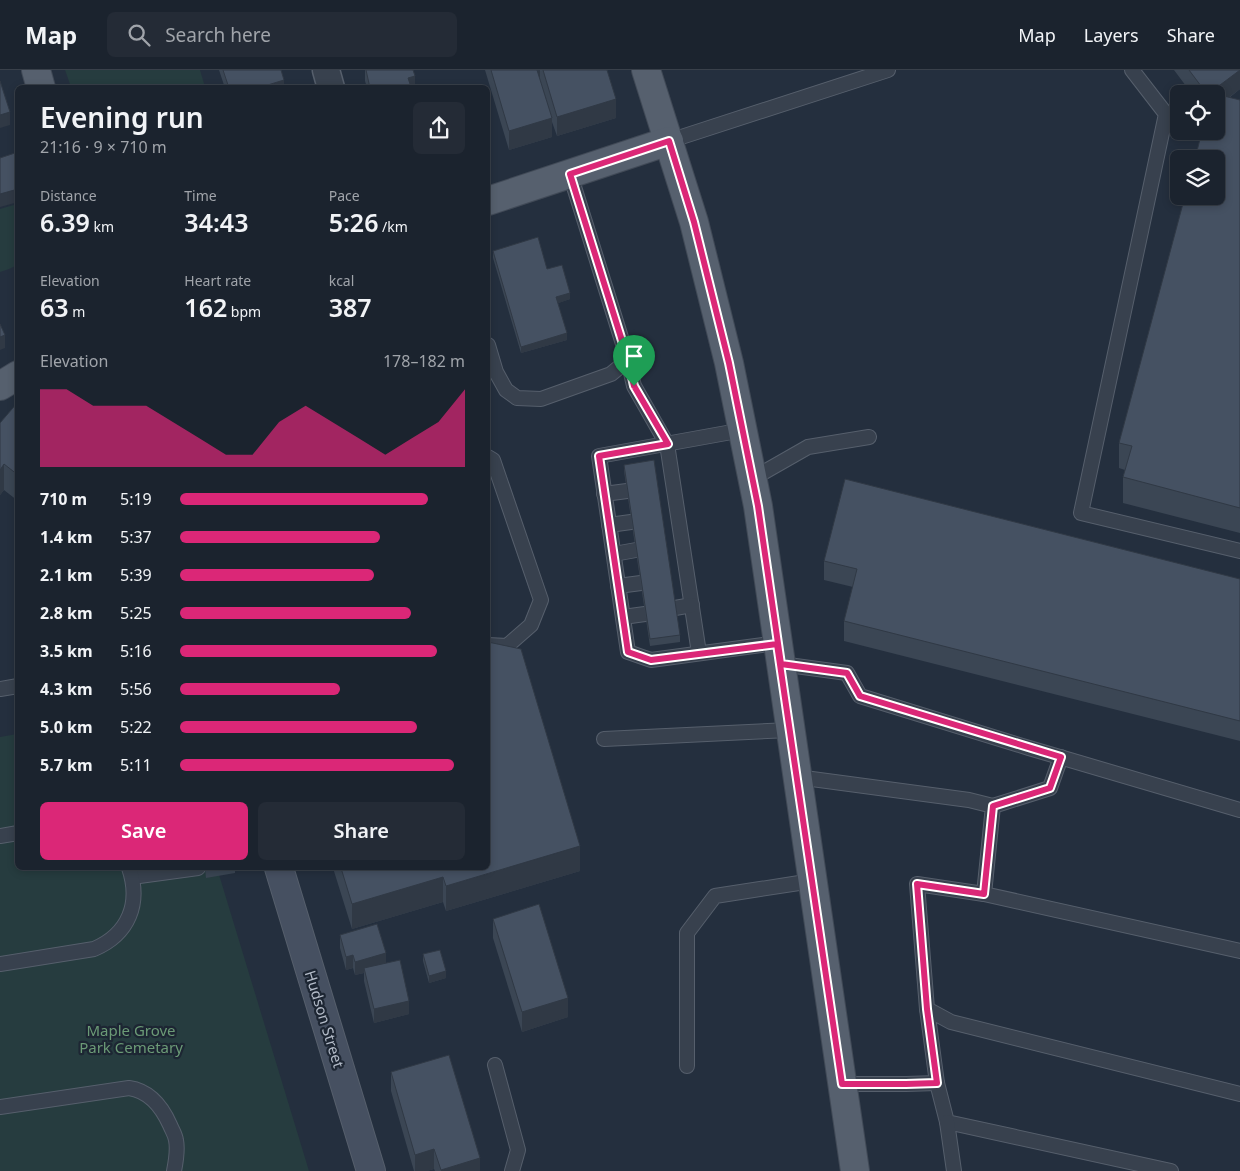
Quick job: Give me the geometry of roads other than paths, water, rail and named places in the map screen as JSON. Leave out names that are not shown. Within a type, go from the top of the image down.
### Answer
[{"type":"main road","points":[[36,70],[40,85]]},
{"type":"main road","points":[[646,70],[694,222],[729,363],[752,479],[855,1171]]},
{"type":"main road","points":[[490,200],[669,141]]},
{"type":"main road","points":[[0,386],[15,377]]},
{"type":"main road","name":"Hudson Street","points":[[280,870],[371,1171]]},
{"type":"street","points":[[326,70],[330,85]]},
{"type":"lane","points":[[669,141],[888,70]]},
{"type":"lane","points":[[1132,70],[1166,114],[1081,513],[1240,551]]},
{"type":"lane","points":[[570,174],[628,360],[634,386],[668,444],[699,653]]},
{"type":"lane","points":[[490,352],[496,372],[506,390],[517,398],[541,399],[612,374],[628,360]]},
{"type":"lane","points":[[742,430],[599,456],[628,652],[651,660],[699,653],[779,654],[847,673],[860,696],[1240,810]]},
{"type":"lane","points":[[752,479],[808,446],[869,437]]},
{"type":"lane","points":[[490,458],[493,460],[541,600],[531,625],[507,646],[490,644]]},
{"type":"lane","points":[[657,486],[673,483]]},
{"type":"lane","points":[[604,494],[627,491]]},
{"type":"lane","points":[[662,517],[678,514]]},
{"type":"lane","points":[[609,525],[632,522]]},
{"type":"lane","points":[[666,545],[682,542]]},
{"type":"lane","points":[[614,554],[636,550]]},
{"type":"lane","points":[[670,578],[687,575]]},
{"type":"lane","points":[[618,586],[640,583]]},
{"type":"lane","points":[[675,608],[692,605]]},
{"type":"lane","points":[[623,617],[645,614]]},
{"type":"lane","points":[[0,689],[15,686]]},
{"type":"lane","points":[[604,740],[790,730]]},
{"type":"lane","points":[[797,777],[969,800],[993,806],[1050,788],[1061,757]]},
{"type":"lane","points":[[984,894],[993,806]]},
{"type":"lane","points":[[0,836],[15,834]]},
{"type":"lane","points":[[0,964],[94,949],[106,943],[119,932],[129,918],[134,895],[131,872],[164,870]]},
{"type":"lane","points":[[686,1066],[686,933],[715,896],[812,881]]},
{"type":"lane","points":[[954,1171],[937,1083],[927,1009],[917,884],[984,894],[1240,951]]},
{"type":"lane","points":[[927,1009],[951,1022],[1240,1094]]},
{"type":"lane","points":[[495,1065],[518,1150],[512,1171]]},
{"type":"lane","points":[[842,1084],[937,1083]]},
{"type":"lane","points":[[0,1108],[129,1088],[138,1089],[156,1101],[175,1134],[177,1150],[174,1171]]},
{"type":"lane","points":[[946,1122],[1170,1171]]},
{"type":"park label","name":"Maple Grove Park Cemetary","points":[[131,1038]]}]
